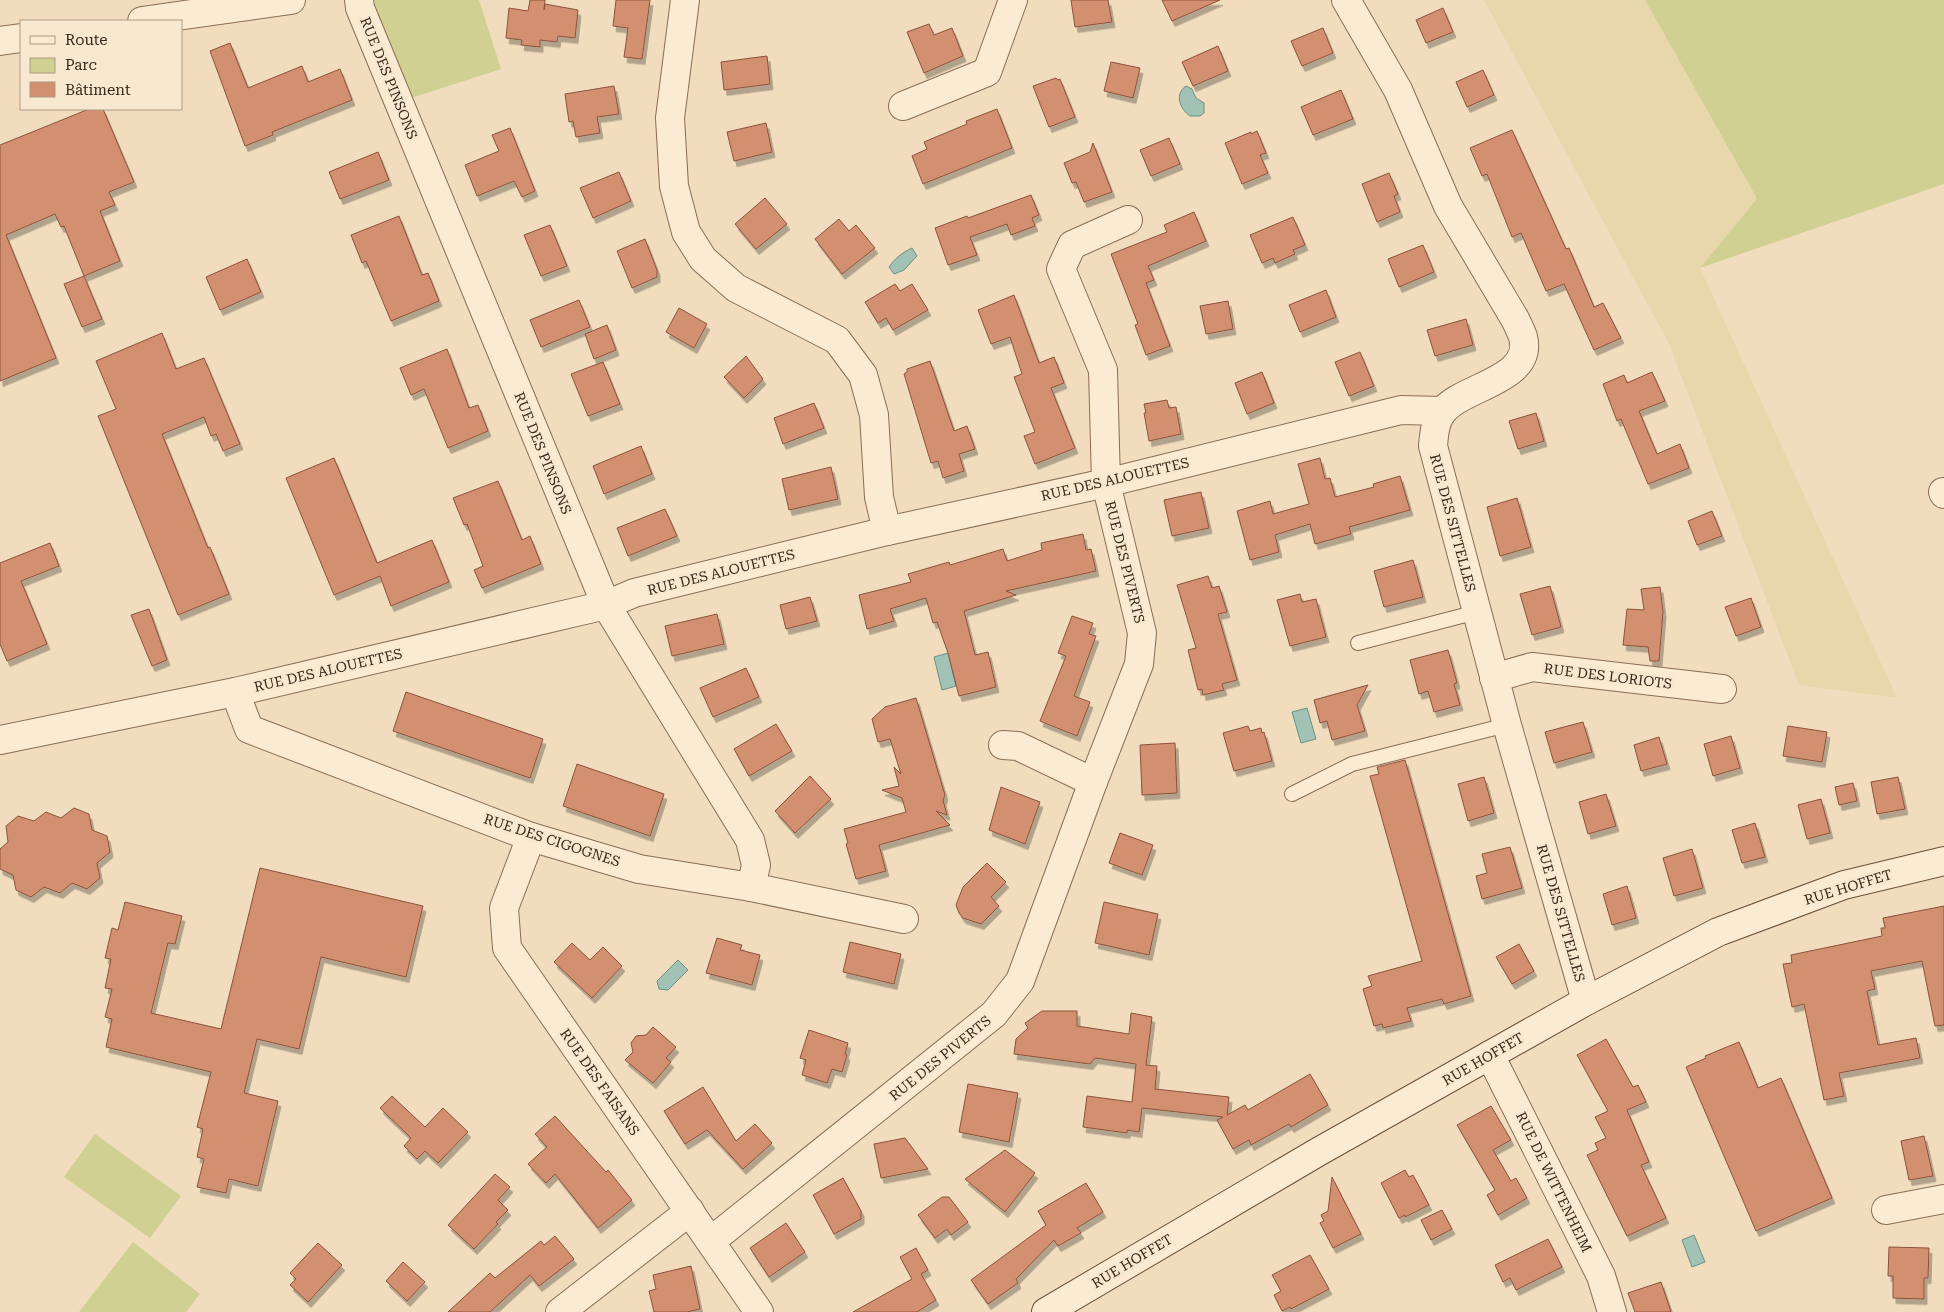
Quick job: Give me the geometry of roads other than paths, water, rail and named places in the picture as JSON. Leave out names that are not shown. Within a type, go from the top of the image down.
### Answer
[{"type":"street","points":[[146,20],[207,6],[291,0]]},
{"type":"street","name":"RUE DES PINSONS","points":[[359,0],[360,8],[606,605],[750,840],[756,865],[751,887]]},
{"type":"street","points":[[685,0],[670,118],[674,186],[686,232],[703,260],[736,288],[837,340],[863,375],[874,415],[879,497],[887,531]]},
{"type":"street","points":[[903,106],[987,72],[1013,0]]},
{"type":"street","points":[[1346,0],[1398,90],[1448,206],[1515,319],[1523,339],[1522,356],[1517,366],[1506,376],[1462,396],[1442,411]]},
{"type":"street","points":[[0,41],[20,38]]},
{"type":"street","name":"RUE DES PIVERTS","points":[[711,1241],[994,1014],[1020,981],[1093,782],[1139,664],[1142,633],[1106,483],[1103,370],[1061,269],[1072,245],[1128,220]]},
{"type":"street","name":"RUE DES ALOUETTES","points":[[0,740],[235,692],[606,605],[634,593],[887,531],[1106,483],[1401,410],[1442,411]]},
{"type":"street","name":"RUE DES SITTELLES","points":[[1442,411],[1434,429],[1433,446],[1494,678],[1586,1001]]},
{"type":"street","name":"RUE DES LORIOTS","points":[[1494,678],[1532,668],[1722,689]]},
{"type":"street","name":"RUE DES CIGOGNES","points":[[235,692],[249,729],[531,837],[639,869],[751,887],[904,919]]},
{"type":"street","points":[[1003,745],[1018,746],[1093,782]]},
{"type":"street","name":"RUE DES FAISANS","points":[[531,837],[504,908],[507,948],[759,1312]]},
{"type":"street","name":"RUE HOFFET","points":[[1046,1312],[1318,1152],[1586,1001],[1718,932],[1844,885],[1870,877],[1944,862]]},
{"type":"street","name":"RUE DE WITTENHEIM","points":[[1490,1055],[1601,1276],[1612,1312]]},
{"type":"street","points":[[1886,1210],[1939,1207]]},
{"type":"street","points":[[560,1312],[690,1211]]},
{"type":"lane","points":[[1358,643],[1477,612]]},
{"type":"lane","points":[[1292,794],[1352,764],[1507,725]]}]
